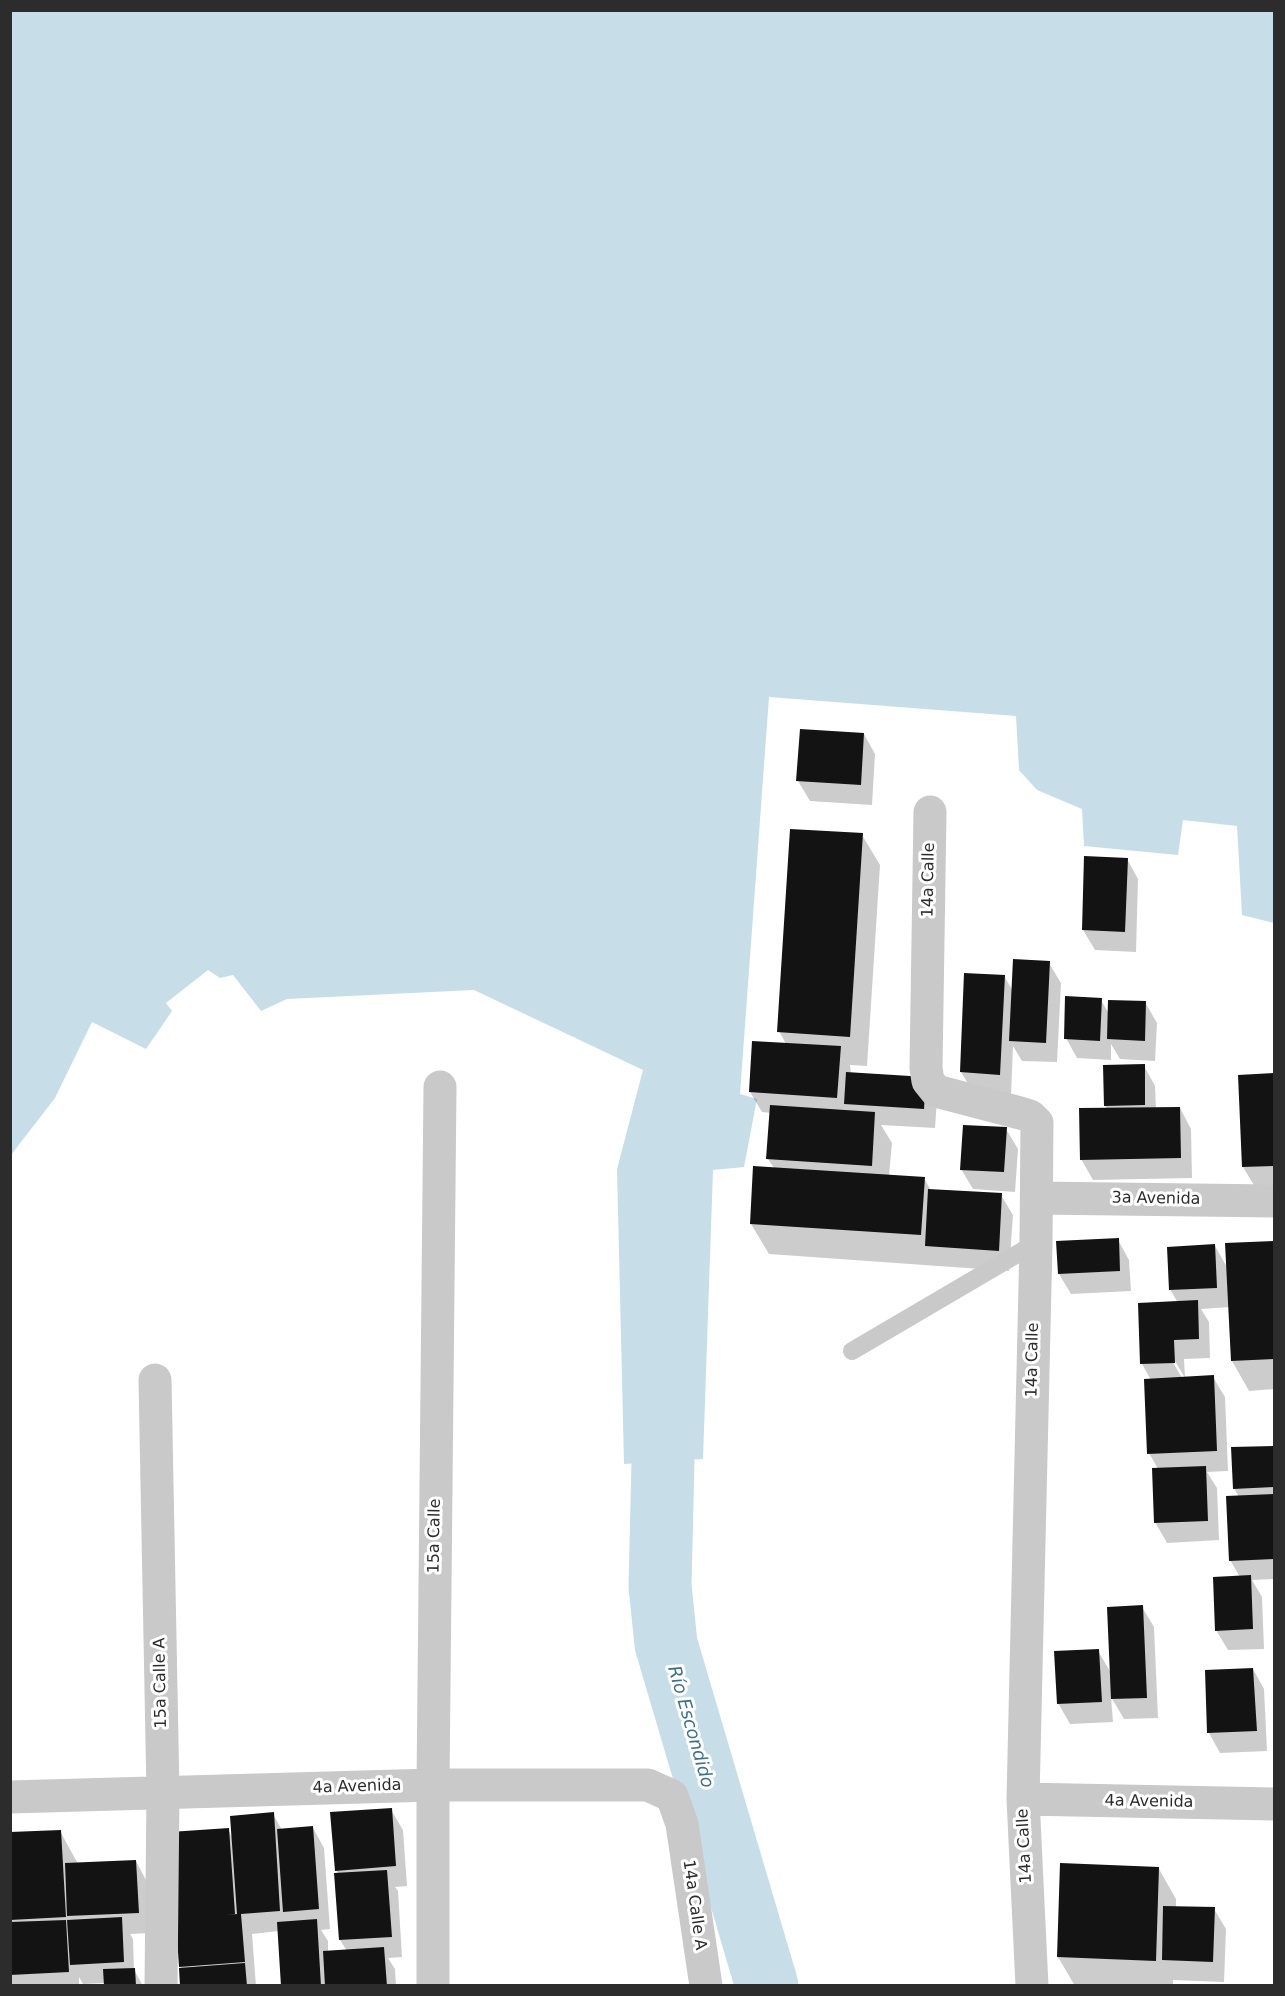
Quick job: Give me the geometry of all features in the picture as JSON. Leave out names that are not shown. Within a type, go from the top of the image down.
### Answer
[{"type":"street","name":"14a Calle","points":[[930,812],[926,1061],[928,1082],[936,1091],[1030,1116],[1037,1123],[1023,1799],[1032,1986]]},
{"type":"street","name":"15a Calle","points":[[433,1986],[440,1086]]},
{"type":"street","name":"3a Avenida","points":[[1036,1198],[1275,1201]]},
{"type":"street","name":"15a Calle A","points":[[155,1380],[163,1793],[161,1986]]},
{"type":"street","name":"4a Avenida","points":[[10,1797],[433,1785],[648,1785],[672,1796],[682,1824]]},
{"type":"street","name":"4a Avenida","points":[[1023,1799],[1275,1804]]},
{"type":"street","name":"14a Calle A","points":[[682,1824],[706,1986]]},
{"type":"lane","points":[[852,1351],[1036,1243]]},
{"type":"water","points":[[11,10],[1274,11],[1274,923],[1242,915],[1237,826],[1183,820],[1178,855],[1084,846],[1082,809],[1037,790],[1019,770],[1016,716],[769,697],[740,1094],[757,1099],[744,1167],[713,1170],[703,1459],[624,1464],[617,1169],[643,1070],[474,990],[287,999],[261,1011],[233,975],[220,978],[208,970],[166,1003],[172,1011],[146,1049],[92,1022],[55,1098],[11,1155]]},
{"type":"building","points":[[800,729],[864,733],[861,785],[796,781]]},
{"type":"building","points":[[790,829],[863,833],[850,1037],[777,1032]]},
{"type":"building","points":[[1084,856],[1128,858],[1125,932],[1082,930]]},
{"type":"building","points":[[1013,959],[1050,961],[1046,1043],[1009,1041]]},
{"type":"building","points":[[964,973],[1005,975],[1000,1075],[960,1072]]},
{"type":"building","points":[[1065,996],[1102,998],[1100,1041],[1064,1039]]},
{"type":"building","points":[[1108,1000],[1146,1001],[1145,1041],[1107,1039]]},
{"type":"building","points":[[752,1041],[841,1046],[837,1098],[749,1092]]},
{"type":"building","points":[[1145,1064],[1145,1105],[1104,1106],[1103,1065]]},
{"type":"building","points":[[846,1072],[926,1077],[924,1109],[844,1104]]},
{"type":"building","points":[[1274,1073],[1274,1166],[1242,1167],[1238,1075]]},
{"type":"building","points":[[770,1105],[875,1112],[872,1166],[766,1159]]},
{"type":"building","points":[[1180,1107],[1181,1158],[1080,1160],[1079,1108]]},
{"type":"building","points":[[963,1125],[1007,1127],[1004,1172],[960,1170]]},
{"type":"building","points":[[753,1166],[925,1177],[921,1235],[750,1224]]},
{"type":"building","points":[[928,1189],[1002,1193],[999,1251],[925,1246]]},
{"type":"building","points":[[1119,1238],[1120,1271],[1058,1274],[1056,1241]]},
{"type":"building","points":[[1274,1241],[1274,1359],[1231,1361],[1225,1243]]},
{"type":"building","points":[[1215,1244],[1217,1288],[1169,1290],[1167,1247]]},
{"type":"building","points":[[1198,1300],[1199,1339],[1174,1340],[1175,1363],[1140,1364],[1138,1303]]},
{"type":"building","points":[[1214,1375],[1217,1451],[1147,1454],[1144,1379]]},
{"type":"building","points":[[1274,1446],[1274,1487],[1233,1489],[1231,1447]]},
{"type":"building","points":[[1206,1466],[1208,1521],[1154,1523],[1152,1468]]},
{"type":"building","points":[[1274,1494],[1274,1559],[1229,1561],[1226,1496]]},
{"type":"building","points":[[1251,1575],[1253,1629],[1215,1631],[1213,1577]]},
{"type":"building","points":[[1143,1605],[1147,1698],[1111,1699],[1107,1607]]},
{"type":"building","points":[[1099,1649],[1102,1702],[1057,1704],[1054,1651]]},
{"type":"building","points":[[1253,1668],[1257,1731],[1207,1733],[1205,1670]]},
{"type":"building","points":[[392,1808],[396,1866],[335,1871],[330,1812]]},
{"type":"building","points":[[274,1812],[280,1911],[241,1914],[245,1962],[179,1967],[170,1832],[229,1828],[235,1914],[226,1915],[237,1914],[230,1816]]},
{"type":"building","points":[[313,1826],[319,1909],[283,1912],[277,1829]]},
{"type":"building","points":[[61,1830],[66,1917],[10,1920],[10,1832]]},
{"type":"building","points":[[136,1860],[139,1913],[67,1916],[65,1863]]},
{"type":"building","points":[[1060,1863],[1159,1867],[1156,1961],[1057,1957]]},
{"type":"building","points":[[387,1870],[392,1937],[339,1940],[334,1873]]},
{"type":"building","points":[[1163,1906],[1215,1907],[1213,1962],[1162,1960]]},
{"type":"building","points":[[122,1917],[124,1962],[70,1965],[67,1920]]},
{"type":"building","points":[[317,1919],[321,1986],[281,1986],[277,1922]]},
{"type":"building","points":[[66,1920],[69,1972],[10,1975],[10,1922]]},
{"type":"building","points":[[384,1947],[387,1986],[325,1986],[323,1951]]},
{"type":"building","points":[[245,1963],[247,1986],[180,1986],[179,1968]]},
{"type":"building","points":[[135,1968],[136,1986],[104,1986],[103,1969]]},
{"type":"waterway","name":"Río Escondido","points":[[663,1461],[660,1586],[666,1644],[767,1986]]}]
